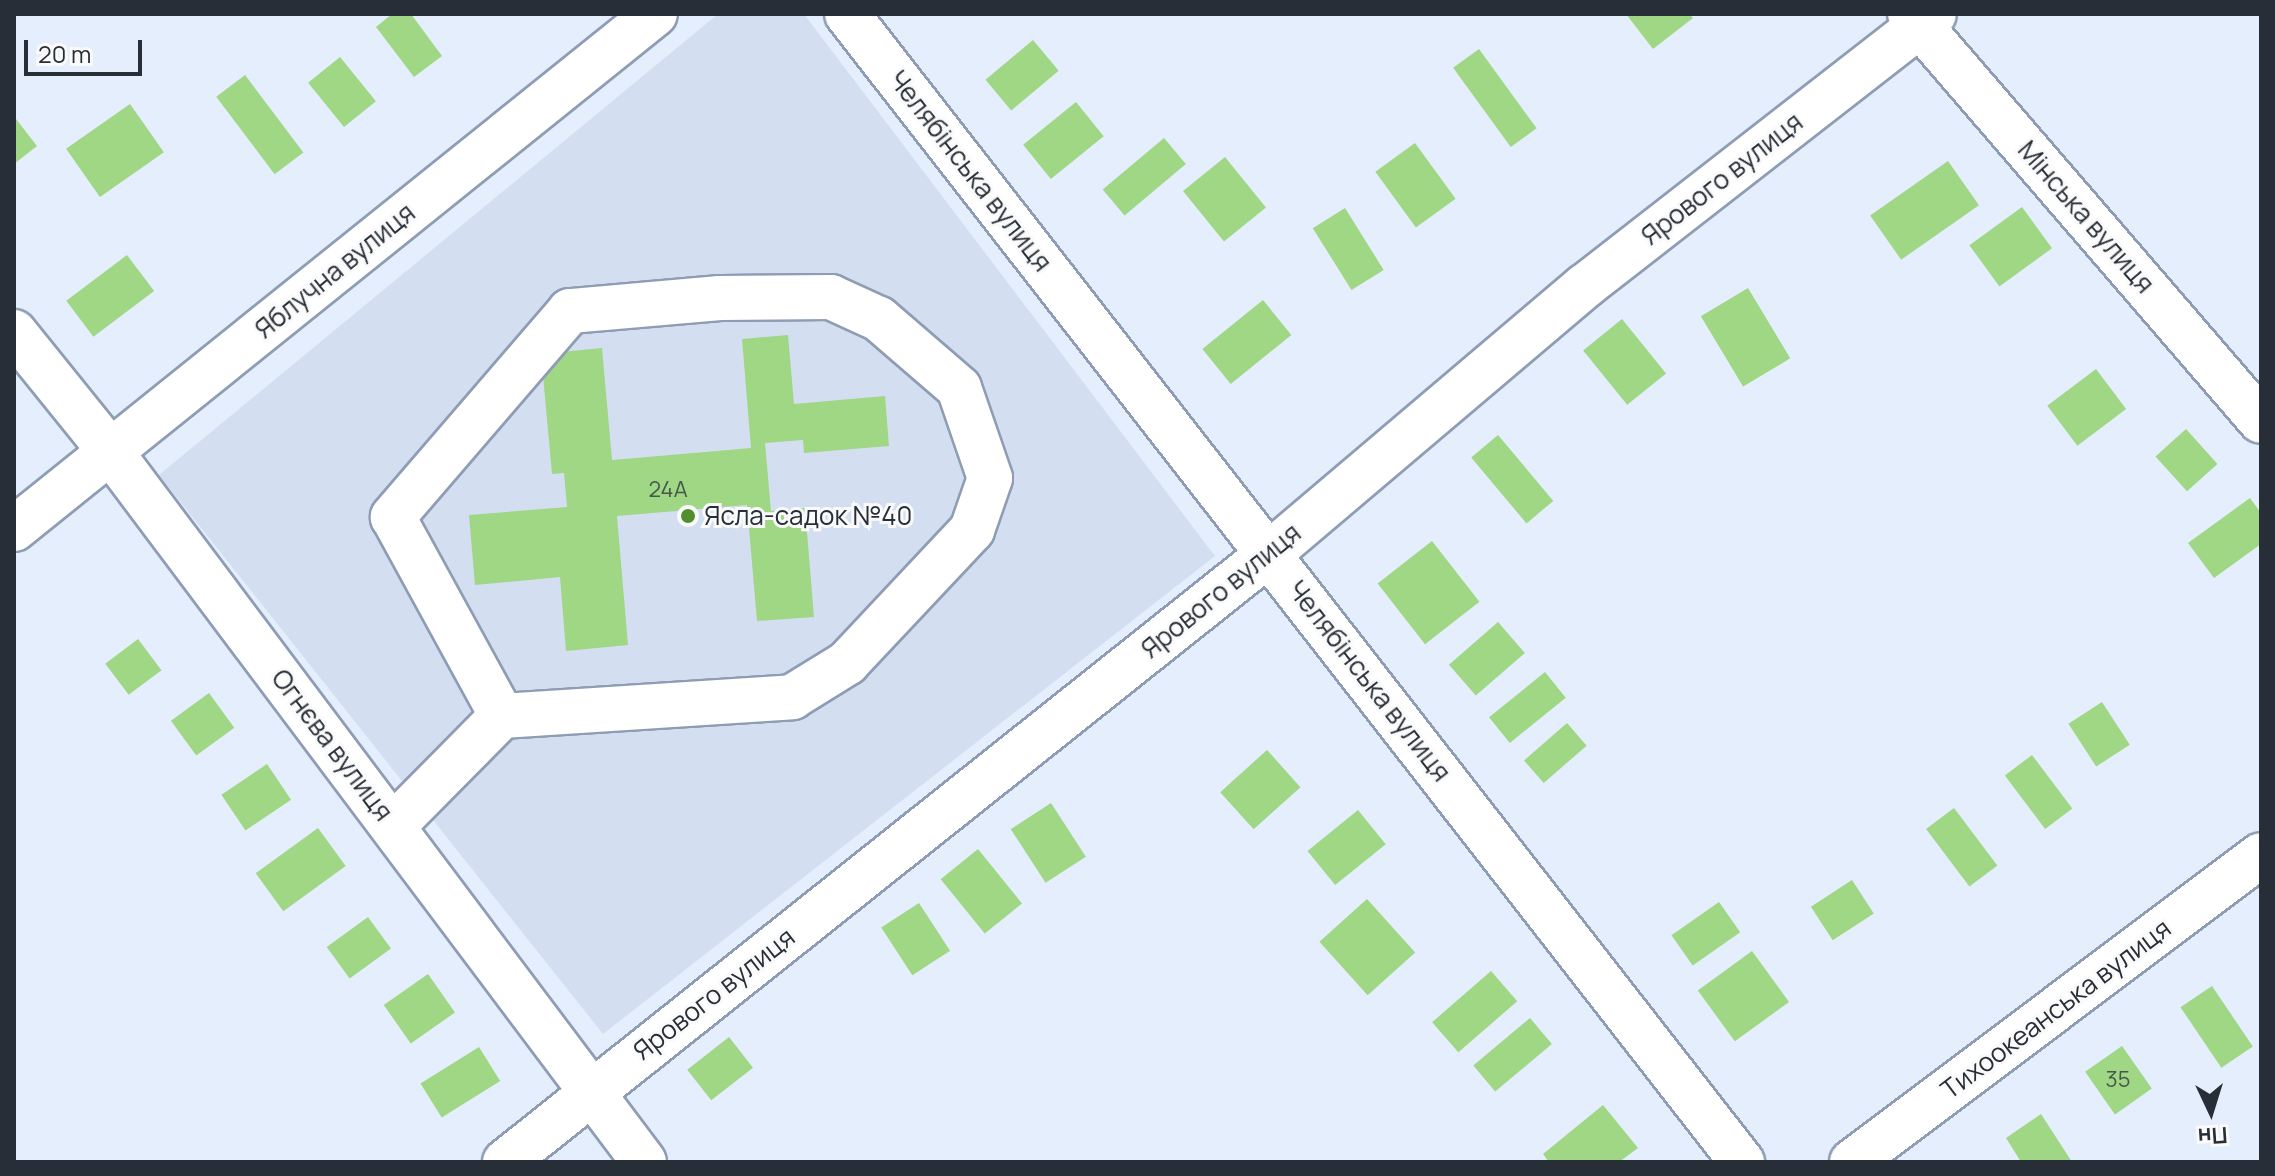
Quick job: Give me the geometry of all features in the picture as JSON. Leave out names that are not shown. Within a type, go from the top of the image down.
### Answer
[{"type":"street","name":"Яблучна вулиця","points":[[14,529],[655,14]]},
{"type":"street","name":"Челябінська вулиця","points":[[847,14],[1742,1162]]},
{"type":"street","name":"Ярового вулиця","points":[[505,1162],[1270,553],[1585,286],[1921,17]]},
{"type":"street","name":"Мінська вулиця","points":[[1921,17],[2261,421]]},
{"type":"street","points":[[393,826],[502,716],[792,697],[847,663],[972,530],[990,478],[959,388],[879,319],[831,297],[720,298],[570,311],[393,517],[502,716]]},
{"type":"street","name":"Огнєва вулиця","points":[[14,332],[110,451],[644,1162]]},
{"type":"street","name":"Тихоокеанська вулиця","points":[[1852,1162],[2261,855]]},
{"type":"shaded area","name":"Ясла-садок №40","points":[[718,14],[804,14],[1215,556],[603,1034],[159,475]]},
{"type":"building","points":[[392,14],[411,14],[442,56],[414,77],[376,27]]},
{"type":"building","points":[[1626,14],[1689,14],[1693,18],[1653,49]]},
{"type":"building","points":[[1033,40],[1059,71],[1011,110],[986,80]]},
{"type":"building","points":[[1479,49],[1537,128],[1511,147],[1453,68]]},
{"type":"building","points":[[340,57],[376,101],[344,127],[308,83]]},
{"type":"building","points":[[245,75],[303,152],[275,174],[216,97]]},
{"type":"building","points":[[1076,102],[1104,136],[1051,179],[1023,145]]},
{"type":"building","points":[[130,104],[164,152],[100,197],[66,149]]},
{"type":"building","points":[[14,120],[37,146],[14,164]]},
{"type":"building","points":[[1164,138],[1186,164],[1125,215],[1103,189]]},
{"type":"building","points":[[1415,143],[1456,199],[1416,228],[1375,172]]},
{"type":"building","points":[[1225,157],[1266,208],[1224,241],[1183,191]]},
{"type":"building","points":[[1948,161],[1979,205],[1901,260],[1870,215]]},
{"type":"building","points":[[2022,207],[2052,248],[1999,286],[1969,245]]},
{"type":"building","points":[[1345,208],[1384,270],[1351,290],[1313,228]]},
{"type":"building","points":[[127,255],[154,291],[93,337],[66,301]]},
{"type":"building","points":[[1748,288],[1790,358],[1743,387],[1701,316]]},
{"type":"building","points":[[1263,300],[1291,335],[1231,384],[1202,349]]},
{"type":"building","points":[[1622,319],[1666,373],[1627,405],[1583,350]]},
{"type":"building","points":[[788,335],[794,404],[885,396],[889,446],[804,453],[803,440],[765,443],[771,511],[805,508],[814,617],[757,621],[747,505],[617,516],[628,645],[566,651],[560,577],[475,585],[469,515],[567,507],[564,473],[552,474],[541,354],[602,348],[612,460],[751,448],[742,339]]},
{"type":"building","points":[[2096,369],[2126,409],[2077,446],[2047,406]]},
{"type":"building","points":[[2186,429],[2217,464],[2187,491],[2156,456]]},
{"type":"building","points":[[1498,435],[1553,501],[1526,523],[1471,457]]},
{"type":"building","points":[[2250,498],[2261,513],[2261,544],[2214,578],[2188,543]]},
{"type":"building","points":[[1432,541],[1479,602],[1425,644],[1378,583]]},
{"type":"building","points":[[1498,622],[1525,653],[1476,696],[1449,665]]},
{"type":"building","points":[[138,639],[161,670],[129,695],[105,664]]},
{"type":"building","points":[[1545,672],[1566,698],[1510,743],[1489,717]]},
{"type":"building","points":[[209,693],[234,728],[196,755],[171,721]]},
{"type":"building","points":[[2102,702],[2130,745],[2096,767],[2068,724]]},
{"type":"building","points":[[1567,723],[1587,746],[1544,783],[1524,760]]},
{"type":"building","points":[[1267,750],[1300,787],[1254,829],[1220,792]]},
{"type":"building","points":[[2032,755],[2072,809],[2045,829],[2005,775]]},
{"type":"building","points":[[267,764],[291,800],[245,830],[221,795]]},
{"type":"building","points":[[1051,803],[1086,857],[1046,883],[1011,829]]},
{"type":"building","points":[[1954,808],[1997,866],[1969,887],[1926,829]]},
{"type":"building","points":[[1358,810],[1386,844],[1335,885],[1307,851]]},
{"type":"building","points":[[318,828],[346,866],[283,911],[256,873]]},
{"type":"building","points":[[978,849],[1022,903],[985,934],[941,879]]},
{"type":"building","points":[[1852,880],[1874,914],[1833,940],[1811,907]]},
{"type":"building","points":[[1367,899],[1415,953],[1368,995],[1319,942]]},
{"type":"building","points":[[1719,902],[1740,932],[1693,966],[1671,935]]},
{"type":"building","points":[[919,903],[950,951],[912,975],[881,928]]},
{"type":"building","points":[[368,917],[391,949],[350,979],[327,947]]},
{"type":"building","points":[[1752,951],[1789,1002],[1735,1041],[1698,990]]},
{"type":"building","points":[[1491,971],[1517,1001],[1458,1052],[1432,1022]]},
{"type":"building","points":[[428,974],[455,1013],[411,1043],[384,1005]]},
{"type":"building","points":[[2212,986],[2253,1047],[2221,1068],[2180,1007]]},
{"type":"building","points":[[1530,1018],[1552,1044],[1495,1092],[1473,1066]]},
{"type":"building","points":[[729,1037],[753,1068],[711,1100],[687,1070]]},
{"type":"building","points":[[2122,1046],[2152,1089],[2115,1114],[2085,1072]]},
{"type":"building","points":[[479,1047],[500,1081],[442,1117],[420,1084]]},
{"type":"building","points":[[1603,1105],[1638,1148],[1619,1162],[1549,1162],[1543,1154]]},
{"type":"building","points":[[2041,1114],[2072,1162],[2021,1162],[2006,1138]]},
{"type":"place","name":"Ясла-садок №40","points":[[688,516]]}]
